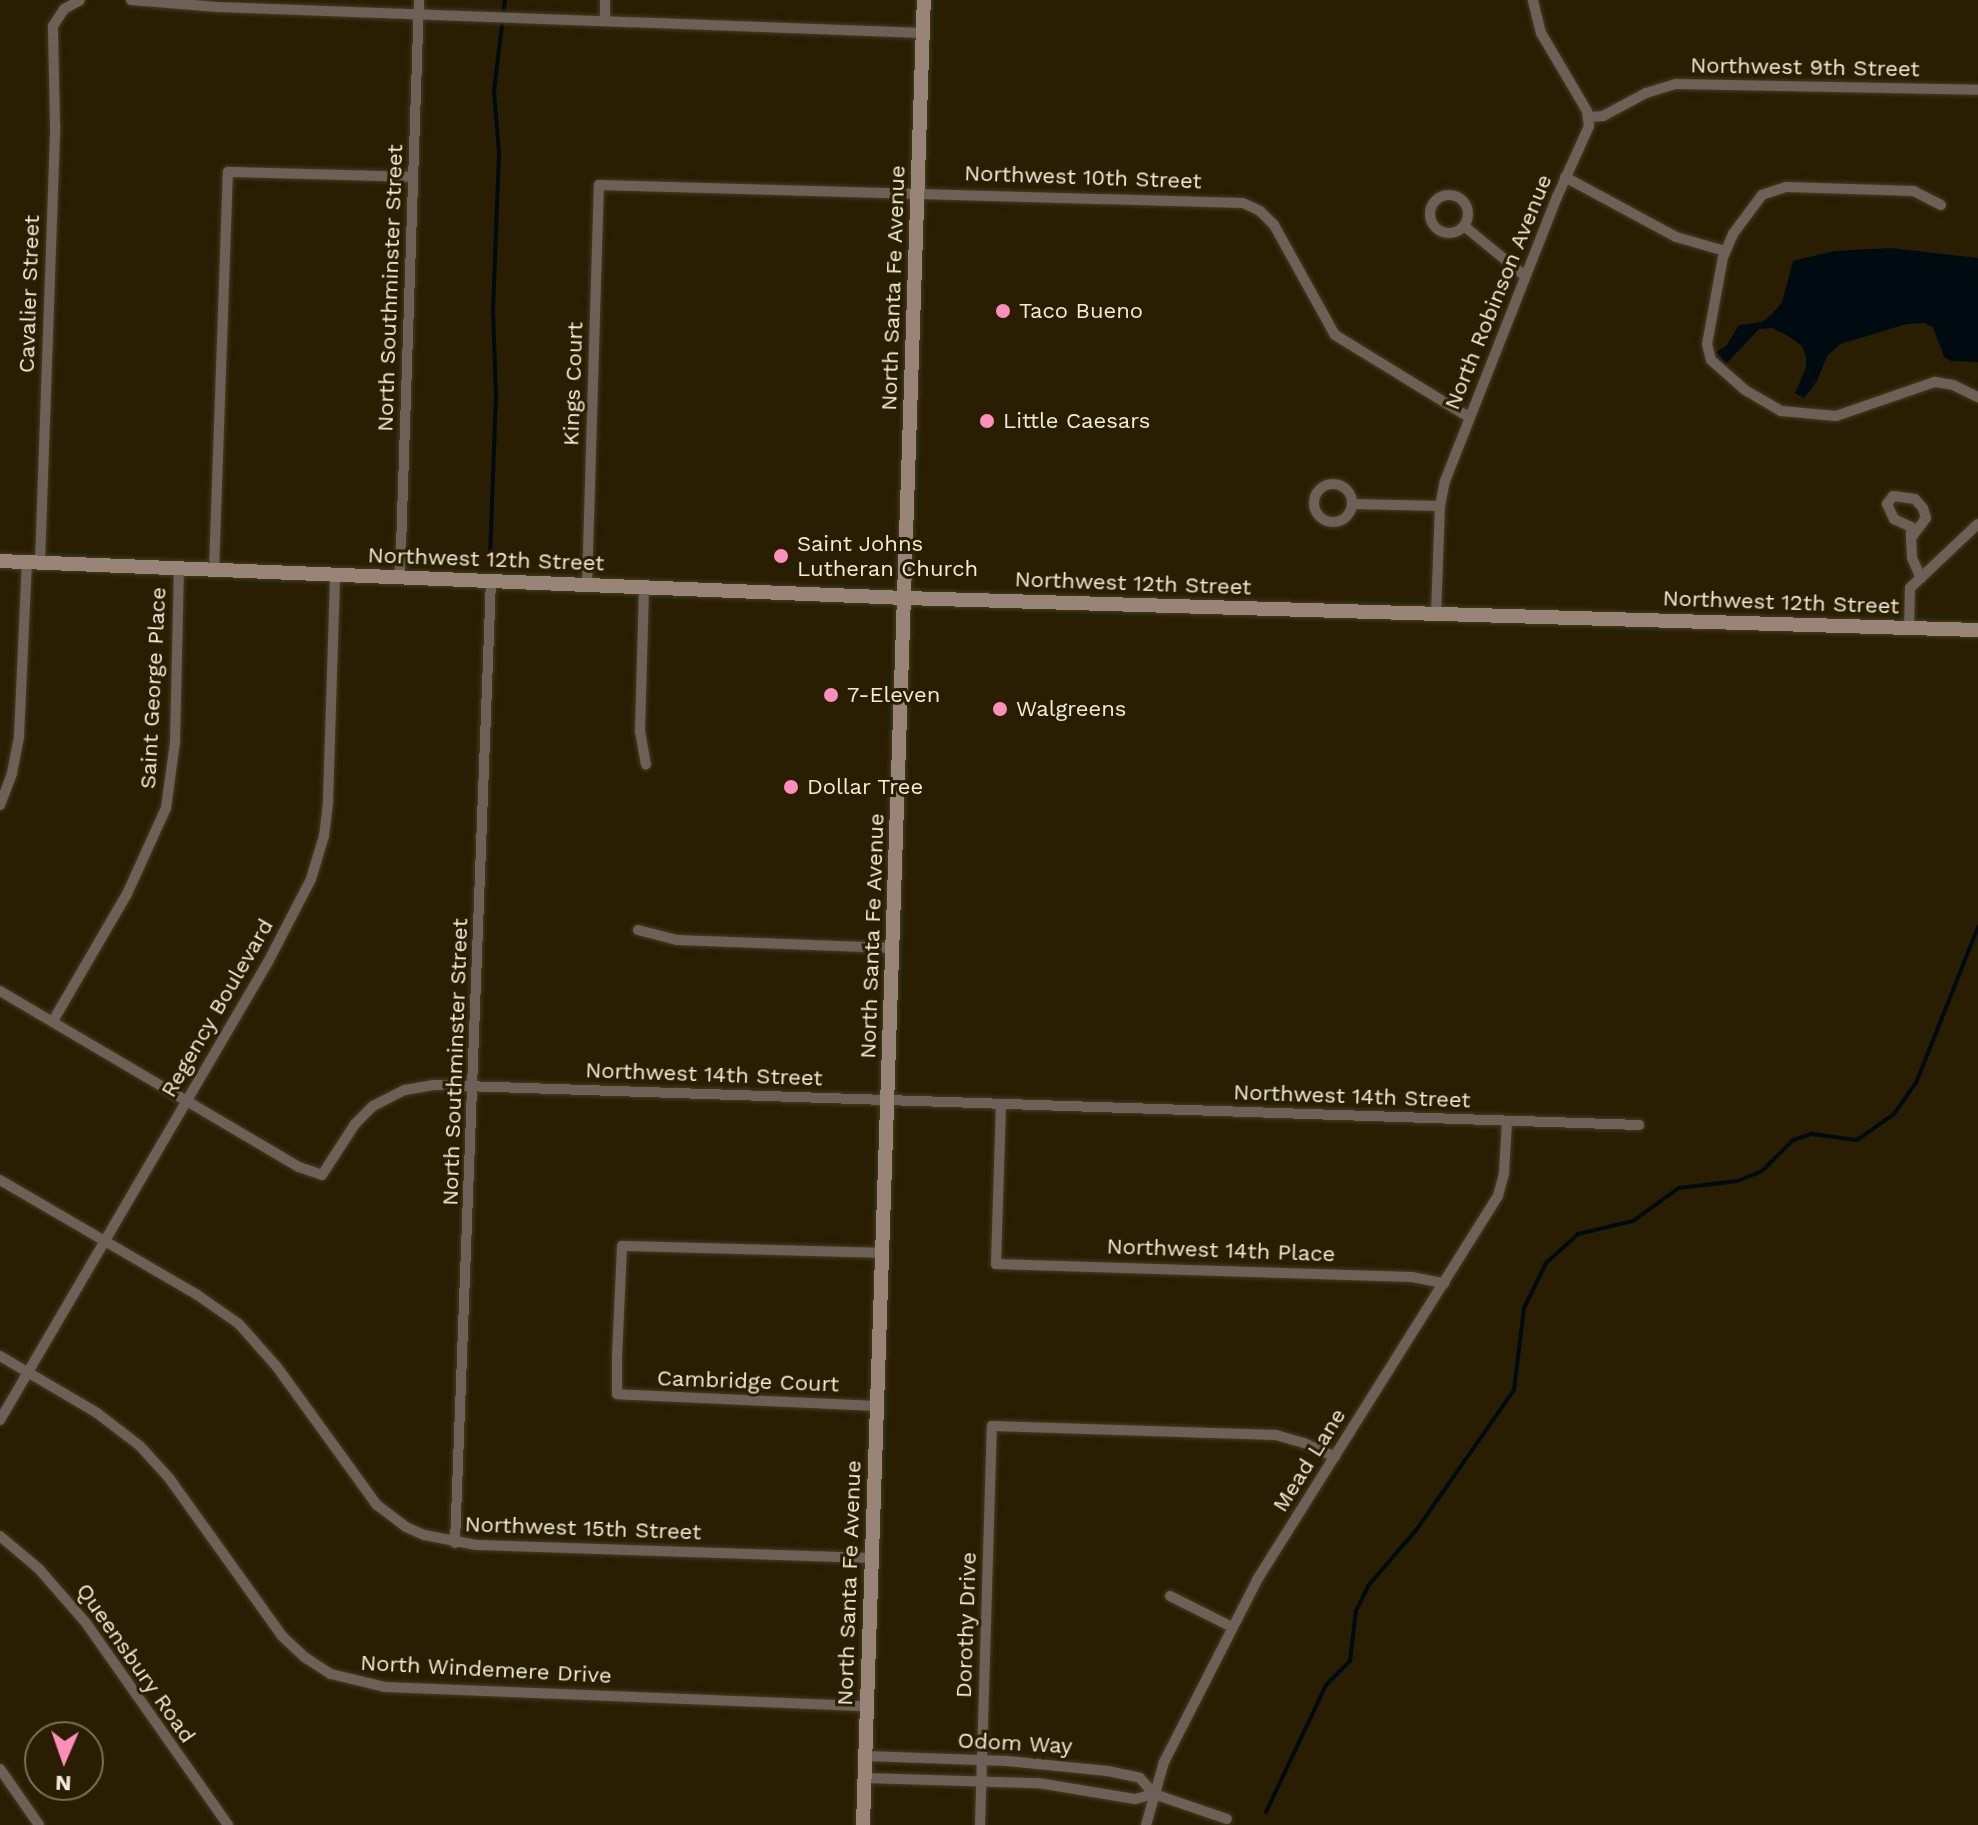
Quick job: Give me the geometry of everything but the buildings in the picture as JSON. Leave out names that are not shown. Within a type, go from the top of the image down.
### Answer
[{"type":"main road","name":"North Santa Fe Avenue","points":[[863,1825],[924,0]]},
{"type":"main road","name":"Northwest 12th Street","points":[[0,561],[905,598],[1978,630]]},
{"type":"street","name":"Cavalier Street","points":[[0,805],[12,773],[19,736],[34,562],[55,125],[53,26],[64,9],[80,0]]},
{"type":"street","points":[[131,0],[923,33]]},
{"type":"street","name":"North Southminster Street","points":[[400,578],[419,0]]},
{"type":"street","points":[[605,0],[605,21]]},
{"type":"street","points":[[1533,0],[1541,33],[1590,117]]},
{"type":"street","name":"Northwest 9th Street","points":[[1590,117],[1603,116],[1646,93],[1676,84],[1978,90]]},
{"type":"street","name":"North Robinson Avenue","points":[[1436,614],[1440,506],[1445,481],[1565,177],[1587,134],[1590,117]]},
{"type":"street","points":[[214,570],[228,172],[413,177]]},
{"type":"street","points":[[1565,177],[1676,237],[1725,251]]},
{"type":"street","name":"Northwest 10th Street","points":[[599,185],[1235,201],[1251,206],[1274,225],[1335,335],[1469,417]]},
{"type":"street","name":"Kings Court","points":[[587,585],[599,185]]},
{"type":"street","points":[[1941,205],[1914,191],[1774,189],[1753,205],[1725,251],[1707,344],[1711,360],[1764,404],[1781,411],[1836,416],[1935,382],[1953,385],[1978,397]]},
{"type":"street","points":[[1464,226],[1525,276]]},
{"type":"street","points":[[1911,538],[1926,518],[1923,508],[1915,499],[1893,496],[1887,504],[1894,519],[1911,527],[1911,538],[1912,558],[1921,578]]},
{"type":"street","points":[[1352,504],[1440,506]]},
{"type":"street","points":[[1909,628],[1910,588],[1978,524]]},
{"type":"street","name":"Saint George Place","points":[[53,1021],[127,894],[166,808],[175,742],[179,568]]},
{"type":"street","name":"Regency Boulevard","points":[[0,1420],[268,962],[318,860],[328,801],[335,574]]},
{"type":"street","name":"North Southminster Street","points":[[455,1543],[491,581]]},
{"type":"street","points":[[644,588],[640,731],[646,764]]},
{"type":"street","points":[[638,930],[677,940],[893,948]]},
{"type":"street","name":"Northwest 14th Street","points":[[0,991],[299,1167],[322,1175],[355,1124],[386,1098],[434,1085],[1639,1125]]},
{"type":"street","name":"Northwest 14th Place","points":[[1001,1104],[996,1264],[1412,1277],[1444,1283]]},
{"type":"street","name":"Mead Lane","points":[[1146,1825],[1164,1762],[1257,1580],[1502,1186],[1507,1121]]},
{"type":"street","name":"Northwest 15th Street","points":[[0,1180],[196,1294],[239,1324],[277,1367],[377,1505],[406,1527],[455,1543],[872,1558]]},
{"type":"street","name":"Cambridge Court","points":[[877,1406],[617,1394],[622,1246],[882,1253]]},
{"type":"street","name":"North Windemere Drive","points":[[0,1356],[97,1413],[140,1446],[169,1478],[282,1636],[306,1658],[331,1674],[385,1687],[867,1706]]},
{"type":"street","name":"Dorothy Drive","points":[[980,1825],[992,1426],[1276,1435],[1335,1457]]},
{"type":"street","name":"Queensbury Road","points":[[0,1536],[39,1569],[86,1623],[228,1825]]},
{"type":"street","points":[[1170,1596],[1232,1627]]},
{"type":"street","name":"Odom Way","points":[[866,1756],[982,1760],[1108,1771],[1140,1778],[1154,1794],[1227,1819]]},
{"type":"street","points":[[0,1769],[39,1825]]},
{"type":"street","name":"Odom Way","points":[[865,1778],[1070,1786],[1135,1799],[1154,1794]]},
{"type":"shaded area","points":[[1890,248],[1978,258],[1978,362],[1951,361],[1944,357],[1933,327],[1924,323],[1907,324],[1840,344],[1827,356],[1817,381],[1804,398],[1795,393],[1806,368],[1806,357],[1802,346],[1788,336],[1772,328],[1759,329],[1726,364],[1716,352],[1726,346],[1739,325],[1762,322],[1772,314],[1782,302],[1793,261],[1834,251]]},
{"type":"waterway","points":[[490,558],[496,397],[493,311],[499,152],[494,91],[505,0]]},
{"type":"waterway","points":[[1266,1812],[1326,1685],[1350,1661],[1356,1611],[1368,1586],[1417,1529],[1514,1390],[1524,1308],[1546,1263],[1578,1234],[1633,1221],[1679,1188],[1738,1181],[1762,1171],[1793,1140],[1812,1134],[1857,1140],[1894,1114],[1916,1083],[1978,927]]},
{"type":"place","name":"Taco Bueno","points":[[1003,311]]},
{"type":"place","name":"Little Caesars","points":[[987,421]]},
{"type":"place","name":"Saint Johns Lutheran Church","points":[[781,556]]},
{"type":"place","name":"7-Eleven","points":[[831,695]]},
{"type":"place","name":"Walgreens","points":[[1000,709]]},
{"type":"place","name":"Dollar Tree","points":[[791,787]]}]
